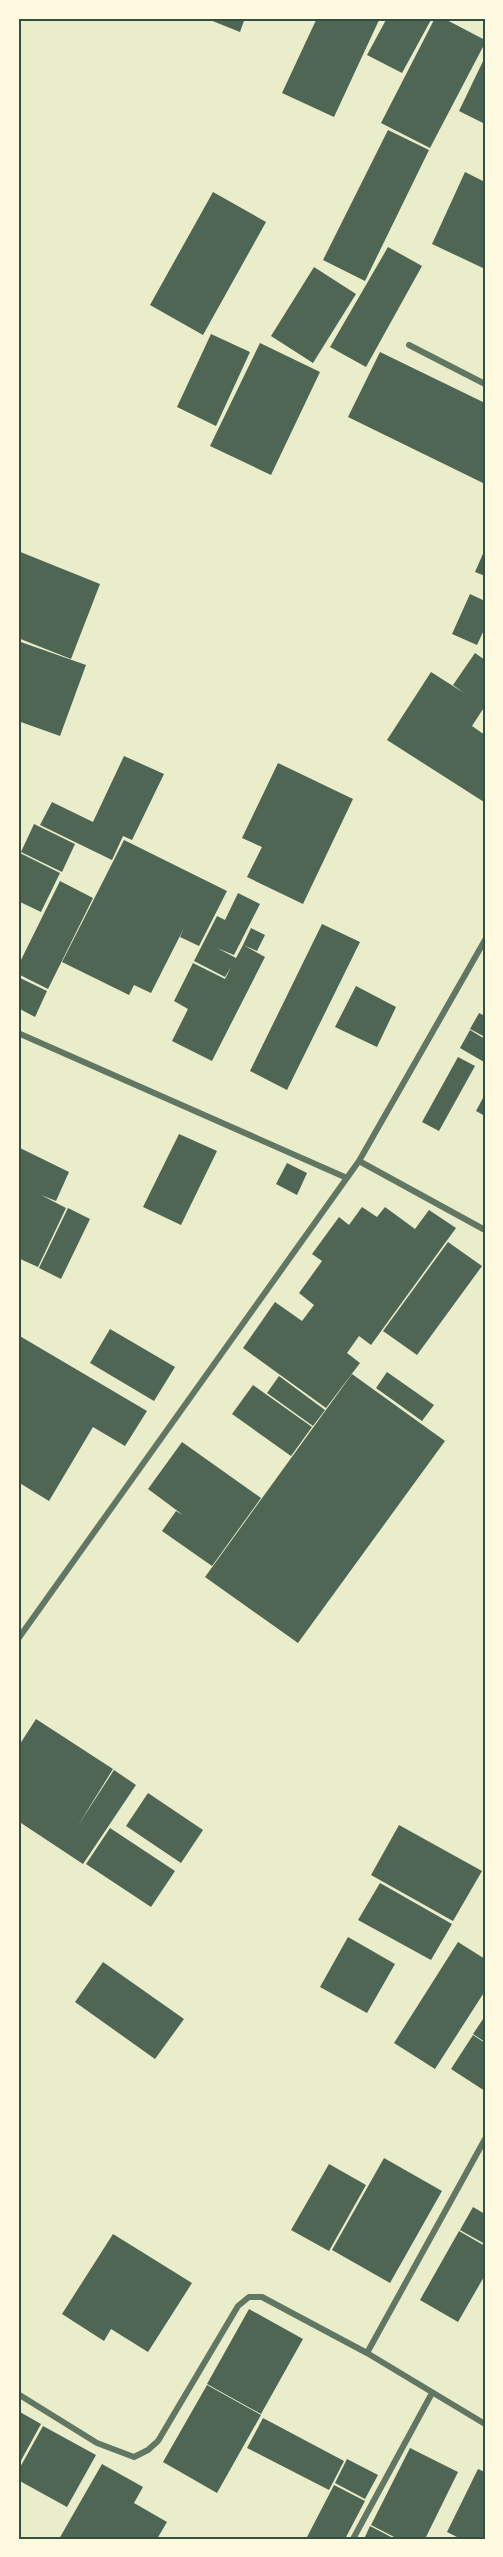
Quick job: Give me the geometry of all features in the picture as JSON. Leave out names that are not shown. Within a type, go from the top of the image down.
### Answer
[{"type":"street","points":[[409,345],[485,384]]},
{"type":"street","points":[[18,1639],[359,1161],[485,940]]},
{"type":"street","points":[[18,1033],[347,1178]]},
{"type":"street","points":[[359,1161],[485,1230]]},
{"type":"street","points":[[367,2354],[485,2139]]},
{"type":"street","points":[[18,2394],[97,2443],[134,2457],[148,2450],[158,2441],[238,2306],[249,2297],[262,2297],[367,2354],[485,2424]]},
{"type":"street","points":[[353,2539],[432,2393]]},
{"type":"building","points":[[205,18],[245,18],[240,32]]},
{"type":"building","points":[[317,18],[380,18],[334,117],[282,93]]},
{"type":"building","points":[[387,18],[432,18],[402,73],[367,55]]},
{"type":"building","points":[[435,18],[443,18],[485,40],[485,43],[430,148],[381,123]]},
{"type":"building","points":[[485,57],[485,124],[459,111]]},
{"type":"building","points":[[388,130],[429,150],[365,281],[323,260]]},
{"type":"building","points":[[465,172],[485,182],[485,269],[432,244]]},
{"type":"building","points":[[213,192],[266,222],[203,335],[150,305]]},
{"type":"building","points":[[388,247],[422,266],[366,367],[330,347]]},
{"type":"building","points":[[314,267],[356,294],[313,363],[271,336]]},
{"type":"building","points":[[211,334],[250,352],[216,426],[177,407]]},
{"type":"building","points":[[260,343],[320,372],[271,475],[210,446]]},
{"type":"building","points":[[380,352],[485,403],[485,484],[348,417]]},
{"type":"building","points":[[485,549],[485,576],[475,572]]},
{"type":"building","points":[[18,551],[100,584],[71,659],[18,638]]},
{"type":"building","points":[[470,594],[485,601],[485,628],[477,645],[452,634]]},
{"type":"building","points":[[18,641],[86,665],[60,736],[18,721]]},
{"type":"building","points":[[475,653],[485,660],[485,706],[472,726],[485,735],[484,802],[387,740],[431,672],[464,693],[453,685]]},
{"type":"building","points":[[124,756],[164,774],[132,840],[123,836],[112,860],[40,825],[52,802],[93,822]]},
{"type":"building","points":[[278,763],[353,799],[303,904],[247,877],[262,847],[242,838]]},
{"type":"building","points":[[34,824],[75,844],[62,872],[21,852]]},
{"type":"building","points":[[124,840],[227,891],[199,946],[180,937],[184,928],[151,993],[134,985],[129,995],[62,962]]},
{"type":"building","points":[[20,853],[60,873],[41,912],[18,901]]},
{"type":"building","points":[[60,881],[93,898],[48,989],[18,974],[18,966]]},
{"type":"building","points":[[238,893],[260,904],[234,955],[217,948],[236,958],[243,945],[265,957],[212,1061],[172,1041],[188,1009],[174,1001],[193,963],[225,979],[231,967],[225,977],[194,961],[217,916],[225,920]]},
{"type":"building","points":[[322,924],[360,942],[287,1090],[250,1071]]},
{"type":"building","points":[[251,928],[265,935],[257,951],[243,945]]},
{"type":"building","points":[[18,977],[47,991],[35,1017],[18,1008]]},
{"type":"building","points":[[356,986],[396,1007],[377,1047],[335,1027]]},
{"type":"building","points":[[479,1013],[485,1016],[485,1037],[470,1029]]},
{"type":"building","points":[[470,1030],[485,1039],[484,1062],[460,1048]]},
{"type":"building","points":[[458,1057],[475,1066],[439,1131],[422,1122]]},
{"type":"building","points":[[485,1094],[485,1116],[476,1111]]},
{"type":"building","points":[[179,1134],[217,1151],[181,1225],[143,1207]]},
{"type":"building","points":[[18,1147],[69,1172],[56,1201],[41,1195],[66,1208],[38,1267],[18,1258]]},
{"type":"building","points":[[287,1163],[307,1173],[297,1195],[276,1184]]},
{"type":"building","points":[[362,1207],[377,1217],[385,1207],[415,1229],[429,1210],[456,1228],[371,1345],[359,1336],[347,1353],[360,1363],[326,1408],[243,1348],[275,1302],[302,1321],[314,1305],[299,1293],[322,1261],[312,1254],[339,1217],[349,1225]]},
{"type":"building","points":[[68,1208],[90,1219],[61,1279],[39,1268]]},
{"type":"building","points":[[448,1242],[482,1266],[417,1355],[383,1331]]},
{"type":"building","points":[[110,1329],[175,1367],[154,1401],[90,1363]]},
{"type":"building","points":[[18,1335],[147,1411],[125,1446],[93,1427],[49,1501],[18,1482]]},
{"type":"building","points":[[387,1372],[434,1405],[422,1421],[376,1388]]},
{"type":"building","points":[[352,1374],[445,1441],[298,1643],[205,1577]]},
{"type":"building","points":[[279,1376],[325,1410],[313,1426],[267,1393]]},
{"type":"building","points":[[253,1385],[312,1427],[291,1456],[232,1414]]},
{"type":"building","points":[[182,1442],[261,1498],[212,1566],[162,1531],[176,1511],[183,1515],[148,1489]]},
{"type":"building","points":[[36,1719],[113,1769],[77,1827],[114,1770],[136,1785],[83,1864],[18,1821],[18,1747]]},
{"type":"building","points":[[148,1793],[203,1830],[181,1863],[126,1826]]},
{"type":"building","points":[[399,1825],[482,1871],[453,1921],[371,1875]]},
{"type":"building","points":[[110,1828],[175,1871],[151,1907],[86,1864]]},
{"type":"building","points":[[380,1883],[452,1924],[431,1960],[358,1920]]},
{"type":"building","points":[[348,1937],[395,1964],[367,2013],[320,1987]]},
{"type":"building","points":[[458,1942],[485,1959],[485,1991],[435,2069],[394,2043]]},
{"type":"building","points":[[103,1962],[184,2019],[155,2059],[75,2002]]},
{"type":"building","points":[[485,2016],[485,2042],[473,2034]]},
{"type":"building","points":[[473,2035],[485,2043],[485,2091],[451,2069]]},
{"type":"building","points":[[384,2158],[442,2191],[390,2283],[332,2250]]},
{"type":"building","points":[[329,2164],[366,2185],[329,2251],[291,2230]]},
{"type":"building","points":[[473,2207],[485,2214],[485,2244],[460,2230]]},
{"type":"building","points":[[459,2231],[485,2246],[485,2275],[458,2322],[420,2300]]},
{"type":"building","points":[[113,2234],[192,2283],[148,2352],[111,2329],[104,2341],[62,2314]]},
{"type":"building","points":[[249,2309],[303,2339],[261,2414],[207,2384]]},
{"type":"building","points":[[207,2385],[261,2415],[217,2493],[163,2462]]},
{"type":"building","points":[[20,2412],[41,2424],[18,2466],[18,2415]]},
{"type":"building","points":[[263,2418],[344,2461],[329,2490],[247,2448]]},
{"type":"building","points":[[43,2426],[96,2455],[67,2507],[18,2480],[18,2471]]},
{"type":"building","points":[[410,2448],[458,2472],[425,2539],[398,2539],[371,2525]]},
{"type":"building","points":[[347,2459],[378,2475],[365,2499],[335,2483]]},
{"type":"building","points":[[102,2464],[143,2487],[134,2503],[167,2522],[157,2539],[59,2539]]},
{"type":"building","points":[[478,2469],[485,2472],[485,2539],[461,2539],[447,2532]]},
{"type":"building","points":[[334,2485],[365,2501],[345,2539],[306,2539]]},
{"type":"building","points":[[370,2526],[395,2539],[364,2539]]}]
